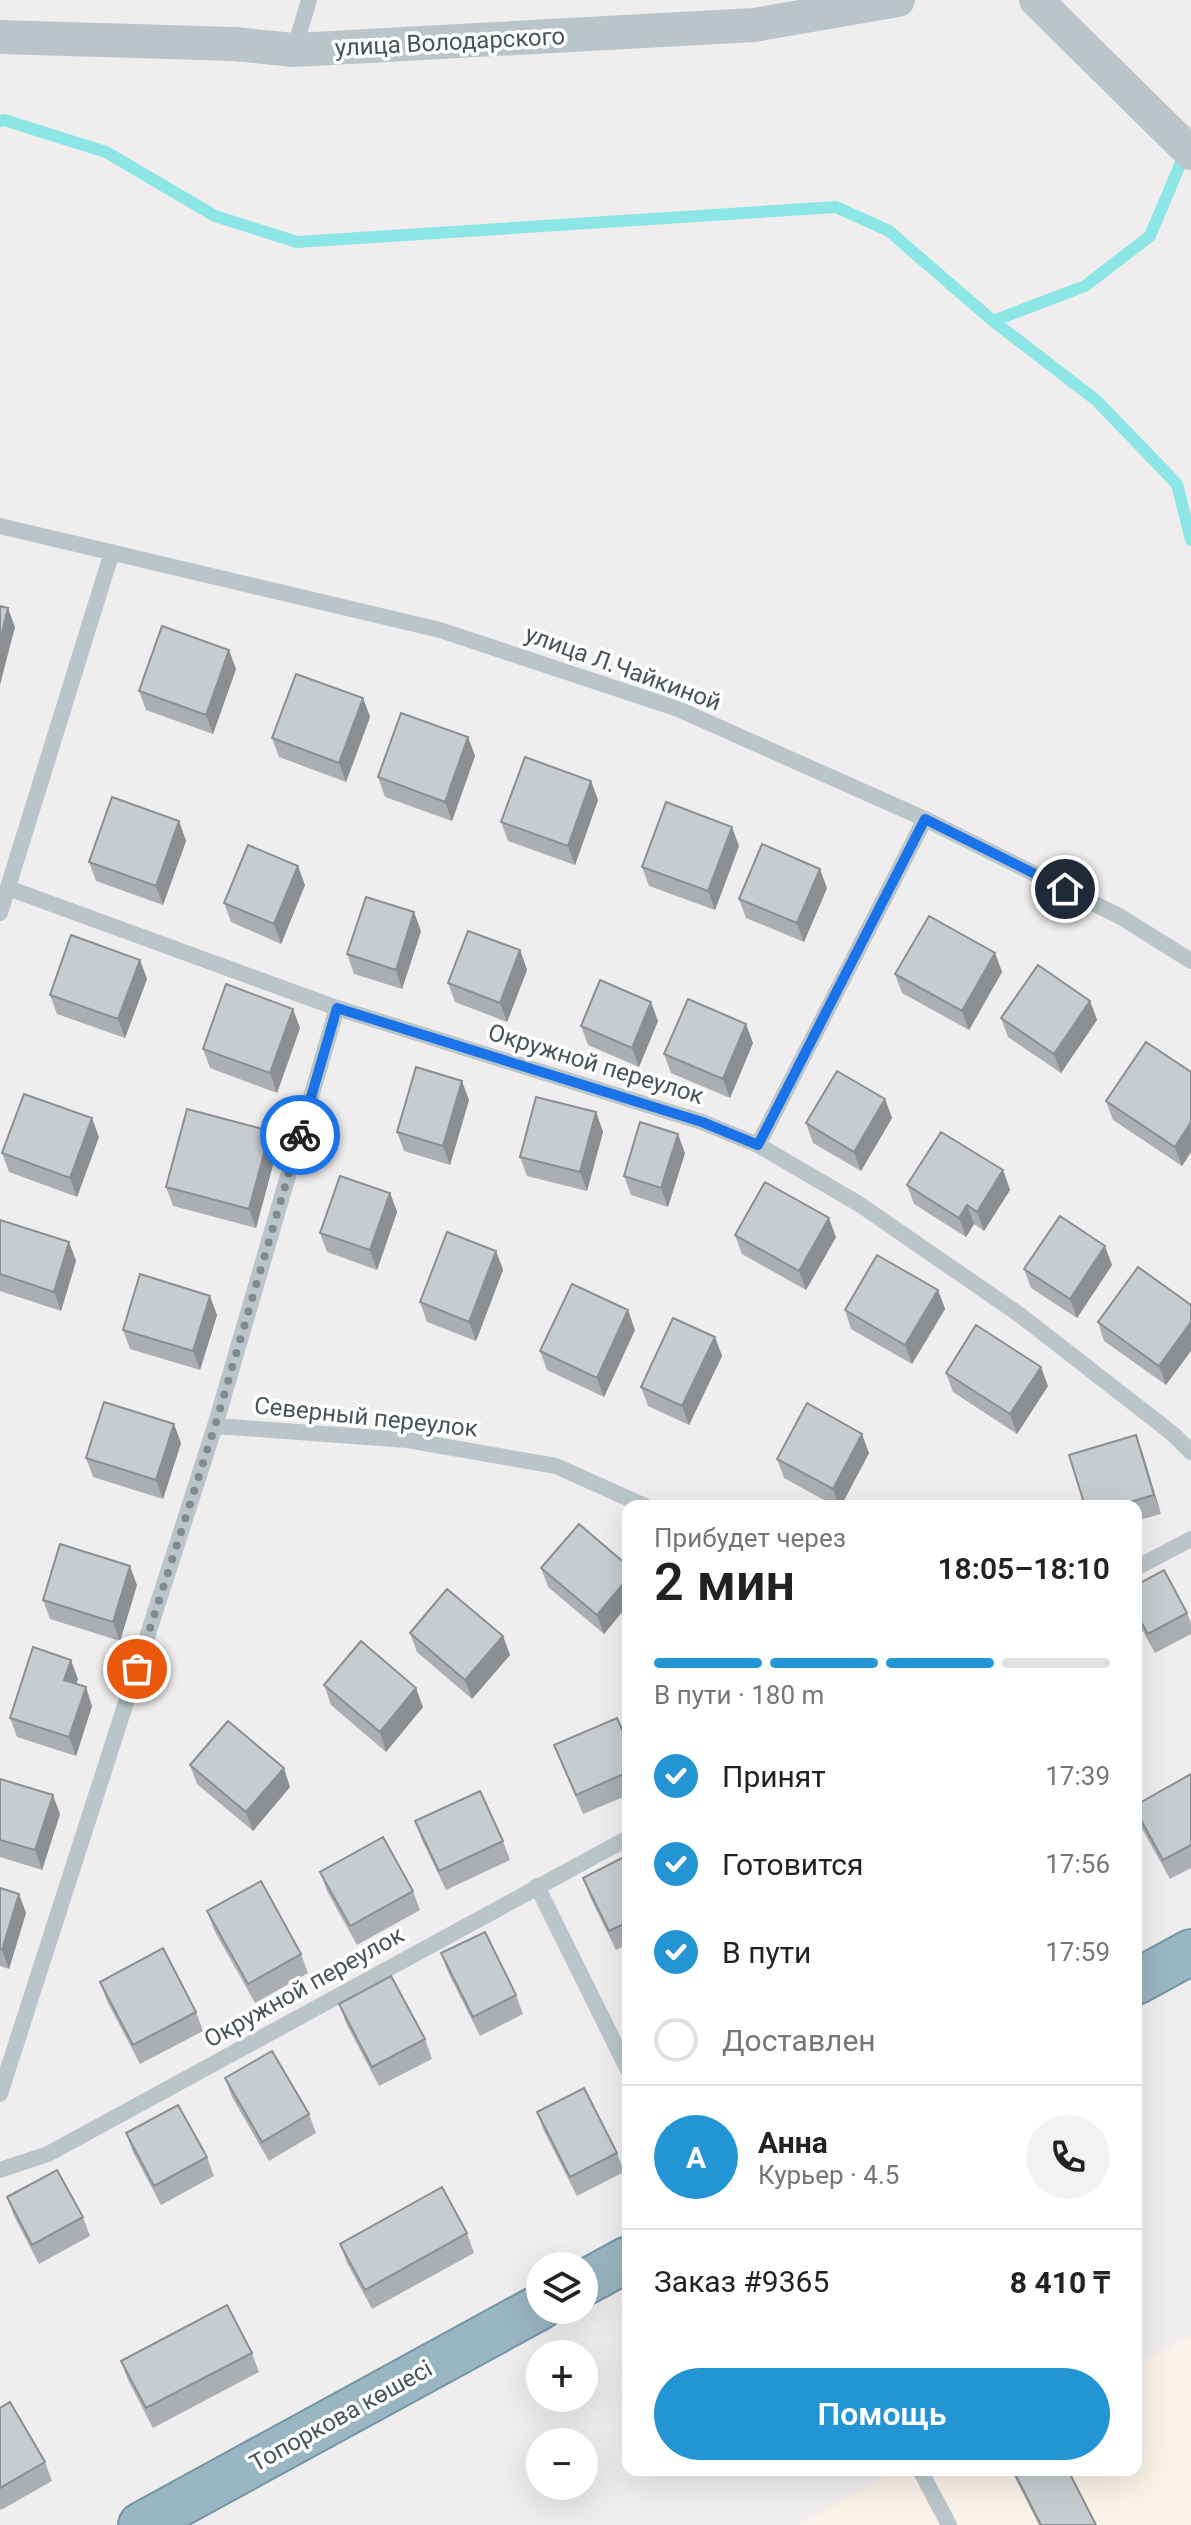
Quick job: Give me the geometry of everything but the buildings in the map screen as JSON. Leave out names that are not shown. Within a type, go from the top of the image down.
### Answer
[{"type":"highway","points":[[1142,1979],[1191,1952]]},
{"type":"highway","points":[[598,2275],[622,2262]]},
{"type":"highway","name":"Топоркова көшесі","points":[[155,2522],[526,2315]]},
{"type":"street","name":"улица Володарского","points":[[0,37],[234,44],[294,50],[754,25],[898,0]]},
{"type":"street","points":[[1036,0],[1191,153]]},
{"type":"lane","points":[[294,50],[309,0]]},
{"type":"lane","name":"улица Л.Чайкиной","points":[[0,526],[440,630],[678,709],[925,819],[1121,917],[1191,961]]},
{"type":"lane","points":[[0,913],[112,552]]},
{"type":"lane","points":[[758,1145],[925,819]]},
{"type":"lane","name":"Окружной переулок","points":[[8,888],[337,1008],[702,1122],[758,1145],[859,1204],[1020,1315],[1173,1434],[1191,1452]]},
{"type":"lane","name":"Северный переулок","points":[[0,2094],[215,1426],[337,1008]]},
{"type":"lane","name":"Северный переулок","points":[[215,1426],[407,1440],[556,1466],[632,1500]]},
{"type":"lane","points":[[1142,1565],[1191,1539]]},
{"type":"lane","name":"Окружной переулок","points":[[0,2170],[48,2154],[622,1841]]},
{"type":"lane","points":[[537,1886],[622,2058]]},
{"type":"lane","points":[[923,2476],[949,2525]]},
{"type":"shaded area","points":[[1191,2336],[1191,2525],[797,2525],[890,2476],[1142,2476],[1142,2361]]},
{"type":"waterway","points":[[0,121],[106,152],[215,216],[297,242],[836,207],[889,231],[993,321],[1096,400],[1177,484],[1191,540]]},
{"type":"waterway","points":[[993,321],[1085,286],[1150,236],[1185,153]]},
{"type":"way so far","points":[[137,1669],[215,1426],[300,1135]]},
{"type":"route","points":[[300,1135],[337,1008],[702,1122],[758,1145],[925,819],[1065,889]]}]
